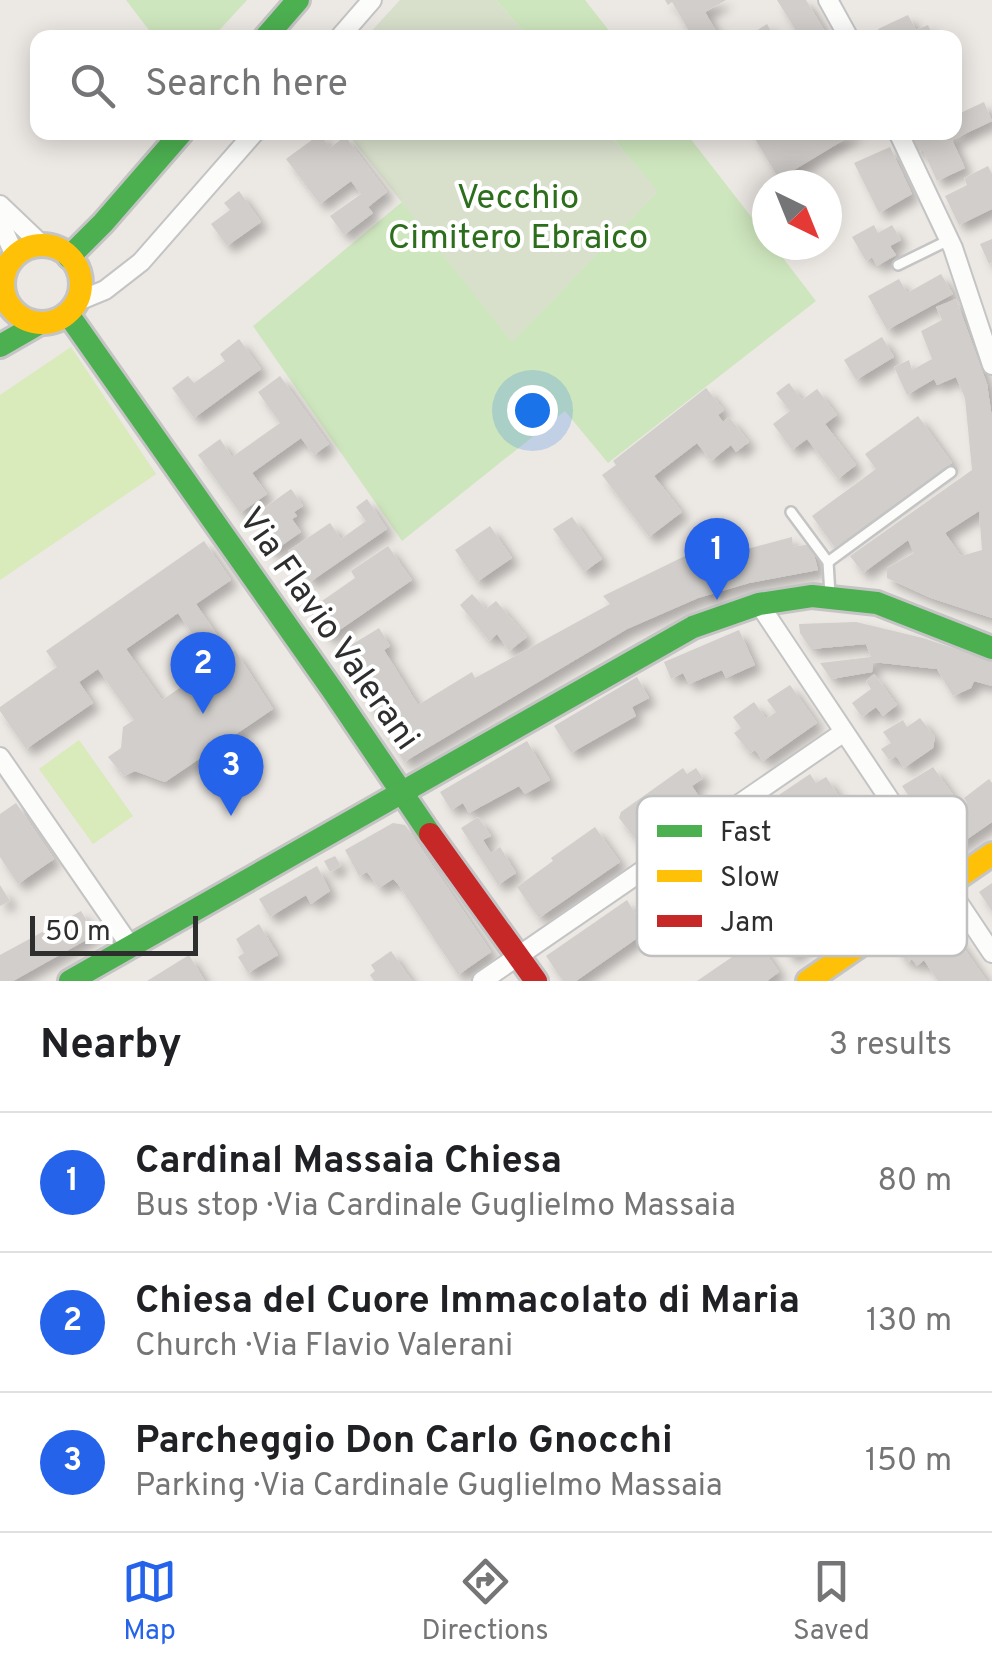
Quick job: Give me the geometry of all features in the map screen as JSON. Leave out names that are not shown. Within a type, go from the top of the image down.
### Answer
[{"type":"main road","points":[[272,30],[298,0]]},
{"type":"main road","points":[[69,256],[175,140]]},
{"type":"main road","points":[[0,346],[40,323],[60,319],[72,308],[81,286],[80,276],[69,256],[53,247],[24,250],[15,256],[7,267],[2,292],[20,316],[40,323]]},
{"type":"main road","name":"Via Flavio Valerani","points":[[72,308],[400,792],[536,981]]},
{"type":"main road","points":[[70,981],[693,627],[759,604],[812,596],[877,603],[992,648]]},
{"type":"main road","points":[[967,871],[992,854]]},
{"type":"main road","points":[[808,981],[844,956]]},
{"type":"street","points":[[346,30],[372,0]]},
{"type":"street","points":[[828,0],[845,30]]},
{"type":"street","points":[[72,308],[105,290],[140,262],[248,140]]},
{"type":"street","points":[[902,140],[949,240],[992,365]]},
{"type":"street","points":[[0,206],[43,246]]},
{"type":"street","points":[[0,222],[15,256]]},
{"type":"street","points":[[759,604],[887,796]]},
{"type":"street","points":[[751,796],[844,732]]},
{"type":"street","points":[[0,757],[131,946]]},
{"type":"street","points":[[482,981],[637,874]]},
{"type":"street","points":[[967,915],[992,952]]},
{"type":"lane","points":[[898,266],[949,240]]},
{"type":"lane","points":[[828,562],[951,472]]},
{"type":"lane","points":[[791,512],[828,562],[830,598]]},
{"type":"green space","points":[[126,0],[247,0],[219,30],[149,30]]},
{"type":"green space","points":[[400,0],[496,0],[522,30],[372,30]]},
{"type":"green space","points":[[496,0],[585,0],[609,30],[522,30]]},
{"type":"green space","name":"Vecchio Cimitero Ebraico","points":[[353,140],[614,140],[658,191],[512,342]]},
{"type":"green space","points":[[615,140],[691,140],[752,218],[752,260],[785,260],[816,301],[608,463],[565,411],[402,541],[253,326],[402,202],[512,341],[657,192]]},
{"type":"green space","points":[[71,347],[156,474],[0,580],[0,395]]},
{"type":"green space","points":[[79,740],[133,816],[93,844],[39,769]]},
{"type":"building","points":[[665,0],[726,0],[705,12],[715,30],[688,30],[672,2],[668,5]]},
{"type":"building","points":[[777,0],[806,0],[824,30],[795,29]]},
{"type":"building","points":[[908,15],[916,30],[878,30]]},
{"type":"building","points":[[984,102],[992,121],[962,135],[962,112]]},
{"type":"building","points":[[312,140],[324,140],[330,148],[340,140],[348,140],[387,192],[368,207],[373,213],[344,235],[330,216],[361,194],[351,181],[320,204],[286,159]]},
{"type":"building","points":[[756,140],[844,140],[794,170],[774,170]]},
{"type":"building","points":[[912,140],[952,140],[965,168],[937,181],[923,150],[918,152]]},
{"type":"building","points":[[890,147],[912,194],[879,213],[854,163]]},
{"type":"building","points":[[988,166],[992,174],[992,209],[959,225],[945,196],[967,185],[964,178]]},
{"type":"building","points":[[239,191],[261,222],[227,246],[211,224],[230,210],[224,203]]},
{"type":"building","points":[[874,225],[878,233],[892,225],[901,240],[890,246],[896,255],[877,266],[872,257],[866,261],[852,237]]},
{"type":"building","points":[[992,239],[992,262],[989,264],[980,244]]},
{"type":"building","points":[[941,274],[953,294],[887,330],[868,296],[899,279],[907,293]]},
{"type":"building","points":[[956,299],[987,384],[992,418],[992,618],[931,598],[887,578],[887,568],[914,553],[908,540],[863,573],[850,556],[972,470],[965,398],[956,377],[937,385],[934,379],[907,395],[894,367],[909,360],[912,370],[932,359],[921,331],[942,320],[936,307]],"holes":[[[979,511],[982,550],[961,556],[945,533]]]},
{"type":"building","points":[[882,337],[894,357],[856,380],[844,360]]},
{"type":"building","points":[[239,339],[261,369],[194,418],[172,388],[188,376],[194,383],[225,361],[220,354]]},
{"type":"building","points":[[280,376],[329,444],[314,455],[301,438],[252,473],[267,494],[240,513],[198,455],[220,439],[232,457],[280,423],[258,392]]},
{"type":"building","points":[[789,383],[802,400],[817,389],[837,415],[825,424],[856,465],[838,479],[807,439],[792,450],[773,424],[790,411],[776,393]]},
{"type":"building","points":[[706,388],[724,410],[718,415],[723,422],[729,417],[749,442],[736,452],[731,445],[711,461],[697,443],[654,476],[682,512],[649,537],[602,475],[616,465],[613,461]]},
{"type":"building","points":[[918,416],[952,463],[835,548],[812,516],[876,469],[865,454]]},
{"type":"building","points":[[291,489],[303,506],[292,519],[301,532],[271,553],[258,534],[270,525],[260,511]]},
{"type":"building","points":[[367,499],[387,529],[310,582],[288,551],[330,523],[341,539],[366,521],[356,507]]},
{"type":"building","points":[[572,517],[602,559],[584,572],[553,529]]},
{"type":"building","points":[[490,526],[512,558],[477,582],[455,550]]},
{"type":"building","points":[[792,537],[793,547],[811,544],[818,570],[749,583],[698,598],[627,629],[404,762],[338,653],[379,628],[390,646],[384,650],[418,705],[472,672],[475,678],[610,604],[603,596],[685,556],[695,568],[711,564],[710,559]]},
{"type":"building","points":[[204,541],[231,580],[196,604],[230,654],[235,650],[273,709],[165,782],[135,771],[124,776],[108,757],[121,748],[123,727],[134,720],[98,669],[79,682],[93,703],[26,749],[0,711],[0,707],[57,667],[46,651]],"holes":[[[178,613],[214,665],[162,700],[126,649]]]},
{"type":"building","points":[[388,546],[412,580],[328,638],[309,610],[355,578],[351,571]]},
{"type":"building","points":[[472,594],[486,609],[496,601],[527,637],[509,651],[497,634],[489,641],[460,605]]},
{"type":"building","points":[[856,622],[923,638],[992,661],[992,686],[974,681],[971,688],[953,696],[937,669],[873,662],[872,672],[831,679],[820,663],[871,657],[866,644],[811,649],[799,624]]},
{"type":"building","points":[[739,630],[755,665],[726,678],[722,670],[689,684],[683,673],[671,679],[664,662]]},
{"type":"building","points":[[874,674],[897,705],[883,716],[876,707],[862,717],[852,703],[871,689],[866,681]]},
{"type":"building","points":[[637,677],[649,698],[632,707],[636,716],[571,753],[554,726]]},
{"type":"building","points":[[790,685],[817,723],[763,761],[755,750],[750,753],[734,733],[741,728],[733,717],[754,702],[766,719],[776,712],[767,700]]},
{"type":"building","points":[[920,718],[935,737],[933,748],[904,768],[896,756],[889,760],[881,749],[891,743],[883,732],[903,720],[907,727]]},
{"type":"building","points":[[527,741],[550,780],[525,794],[519,786],[469,813],[463,803],[451,810],[440,792]]},
{"type":"building","points":[[933,767],[954,796],[909,796],[902,786]]},
{"type":"building","points":[[683,768],[687,774],[696,768],[703,778],[692,786],[698,796],[644,796]]},
{"type":"building","points":[[810,774],[816,783],[826,777],[839,796],[777,796]]},
{"type":"building","points":[[989,779],[992,783],[992,822],[967,839],[967,796]]},
{"type":"building","points":[[637,801],[637,841],[619,818]]},
{"type":"building","points":[[16,803],[54,859],[18,884],[0,857],[0,814]]},
{"type":"building","points":[[478,817],[491,836],[483,840],[491,853],[500,847],[516,873],[498,885],[461,828]]},
{"type":"building","points":[[393,823],[405,825],[491,952],[458,975],[398,884],[393,879],[379,888],[367,872],[359,876],[345,850]]},
{"type":"building","points":[[595,827],[620,862],[539,918],[517,887]]},
{"type":"building","points":[[335,856],[341,866],[330,872],[324,861]]},
{"type":"building","points":[[317,866],[330,891],[311,904],[306,895],[270,917],[259,899]]},
{"type":"building","points":[[992,883],[992,911],[979,892]]},
{"type":"building","points":[[0,885],[10,901],[0,906]]},
{"type":"building","points":[[627,900],[637,912],[637,938],[576,981],[563,981],[546,956]]},
{"type":"building","points":[[81,911],[95,935],[13,981],[0,981],[0,955]]},
{"type":"building","points":[[259,924],[278,955],[248,973],[238,957],[244,953],[236,939]]},
{"type":"building","points":[[391,951],[412,981],[374,981],[371,965]]},
{"type":"building","points":[[967,953],[987,981],[938,981],[924,960],[917,966],[912,959],[907,963],[902,956],[967,956]]},
{"type":"building","points":[[189,955],[205,981],[147,981]]},
{"type":"building","points":[[734,956],[768,956],[779,972],[767,981],[697,981]]},
{"type":"traffic: fast","points":[[272,30],[298,0]]},
{"type":"traffic: fast","points":[[69,257],[175,140]]},
{"type":"traffic: fast","points":[[68,314],[430,834]]},
{"type":"traffic: fast","points":[[0,346],[40,323]]},
{"type":"traffic: fast","points":[[70,981],[693,627],[759,604],[812,596],[877,603],[992,648]]},
{"type":"traffic: slow","points":[[42,245],[57,248],[69,257],[78,269],[81,284],[78,299],[69,311],[57,320],[42,323],[27,320],[15,311],[6,299],[3,284],[6,269],[15,257],[27,248],[42,245]]},
{"type":"traffic: slow","points":[[967,871],[992,854]]},
{"type":"traffic: slow","points":[[808,981],[844,956]]},
{"type":"traffic: jam","points":[[430,834],[536,981]]},
{"type":"place","name":"Cardinal Massaia Chiesa","points":[[717,600]]},
{"type":"place","name":"Chiesa del Cuore Immacolato di Maria","points":[[203,714]]},
{"type":"place","name":"Parcheggio Don Carlo Gnocchi","points":[[231,816]]}]
